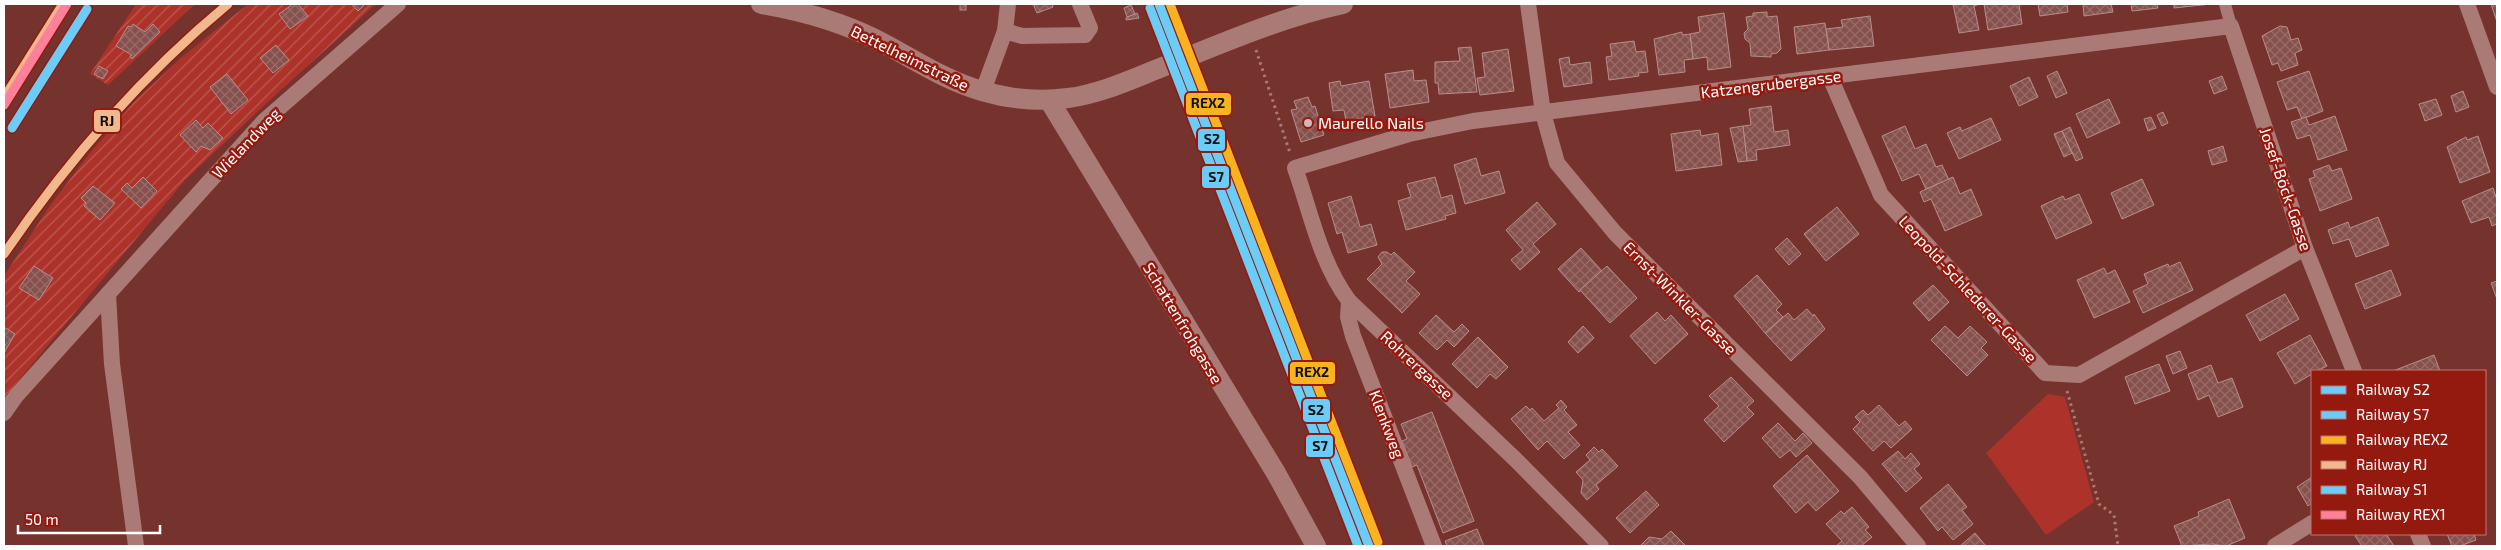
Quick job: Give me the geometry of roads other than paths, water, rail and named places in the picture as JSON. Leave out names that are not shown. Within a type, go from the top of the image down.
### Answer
[{"type":"street","name":"Wielandweg","points":[[4,413],[16,396],[264,120],[398,4]]},
{"type":"street","name":"Bettelheimstraße","points":[[761,4],[820,18],[851,28],[947,78],[983,91],[1022,99],[1050,100],[1069,98],[1108,88],[1297,17],[1343,4]]},
{"type":"street","points":[[983,91],[1005,31],[1008,4]]},
{"type":"street","points":[[1005,31],[1022,36],[1085,34],[1090,28],[1080,4]]},
{"type":"street","name":"Ernst-Winkler-Gasse","points":[[1528,4],[1543,113],[1557,163],[1615,233],[1860,477],[1918,546]]},
{"type":"street","name":"Josef-Böck-Gasse","points":[[2225,4],[2306,248],[2354,370]]},
{"type":"street","points":[[2467,4],[2497,87]]},
{"type":"street","name":"Katzengrubergasse","points":[[1295,168],[1409,134],[1473,122],[2231,26]]},
{"type":"street","name":"Leopold-Schlederer-Gasse","points":[[1830,77],[1881,195],[2045,373],[2079,375],[2306,248]]},
{"type":"street","name":"Schattenfrohgasse","points":[[1050,100],[1276,474],[1316,546]]},
{"type":"street","name":"Rohrergasse","points":[[1295,168],[1324,258],[1335,282],[1349,301],[1502,447],[1601,546]]},
{"type":"street","points":[[108,294],[112,364],[136,546]]},
{"type":"street","name":"Klenkweg","points":[[1349,301],[1348,317],[1353,336],[1434,546]]},
{"type":"street","points":[[2275,546],[2311,524]]},
{"type":"rail line","name":"RJ","points":[[4,98],[63,4]]},
{"type":"rail line","name":"REX1","points":[[4,105],[67,4]]},
{"type":"rail line","name":"RJ","points":[[4,254],[28,219],[107,121],[135,90],[228,4]]},
{"type":"rail line","name":"S2","points":[[1159,4],[1369,546]]},
{"type":"rail line","name":"REX2","points":[[1170,4],[1378,542]]},
{"type":"rail line","name":"S7","points":[[1150,8],[1358,546]]},
{"type":"rail line","name":"S1","points":[[12,128],[87,9]]},
{"type":"place","name":"Maurello Nails","points":[[1308,123]]}]
